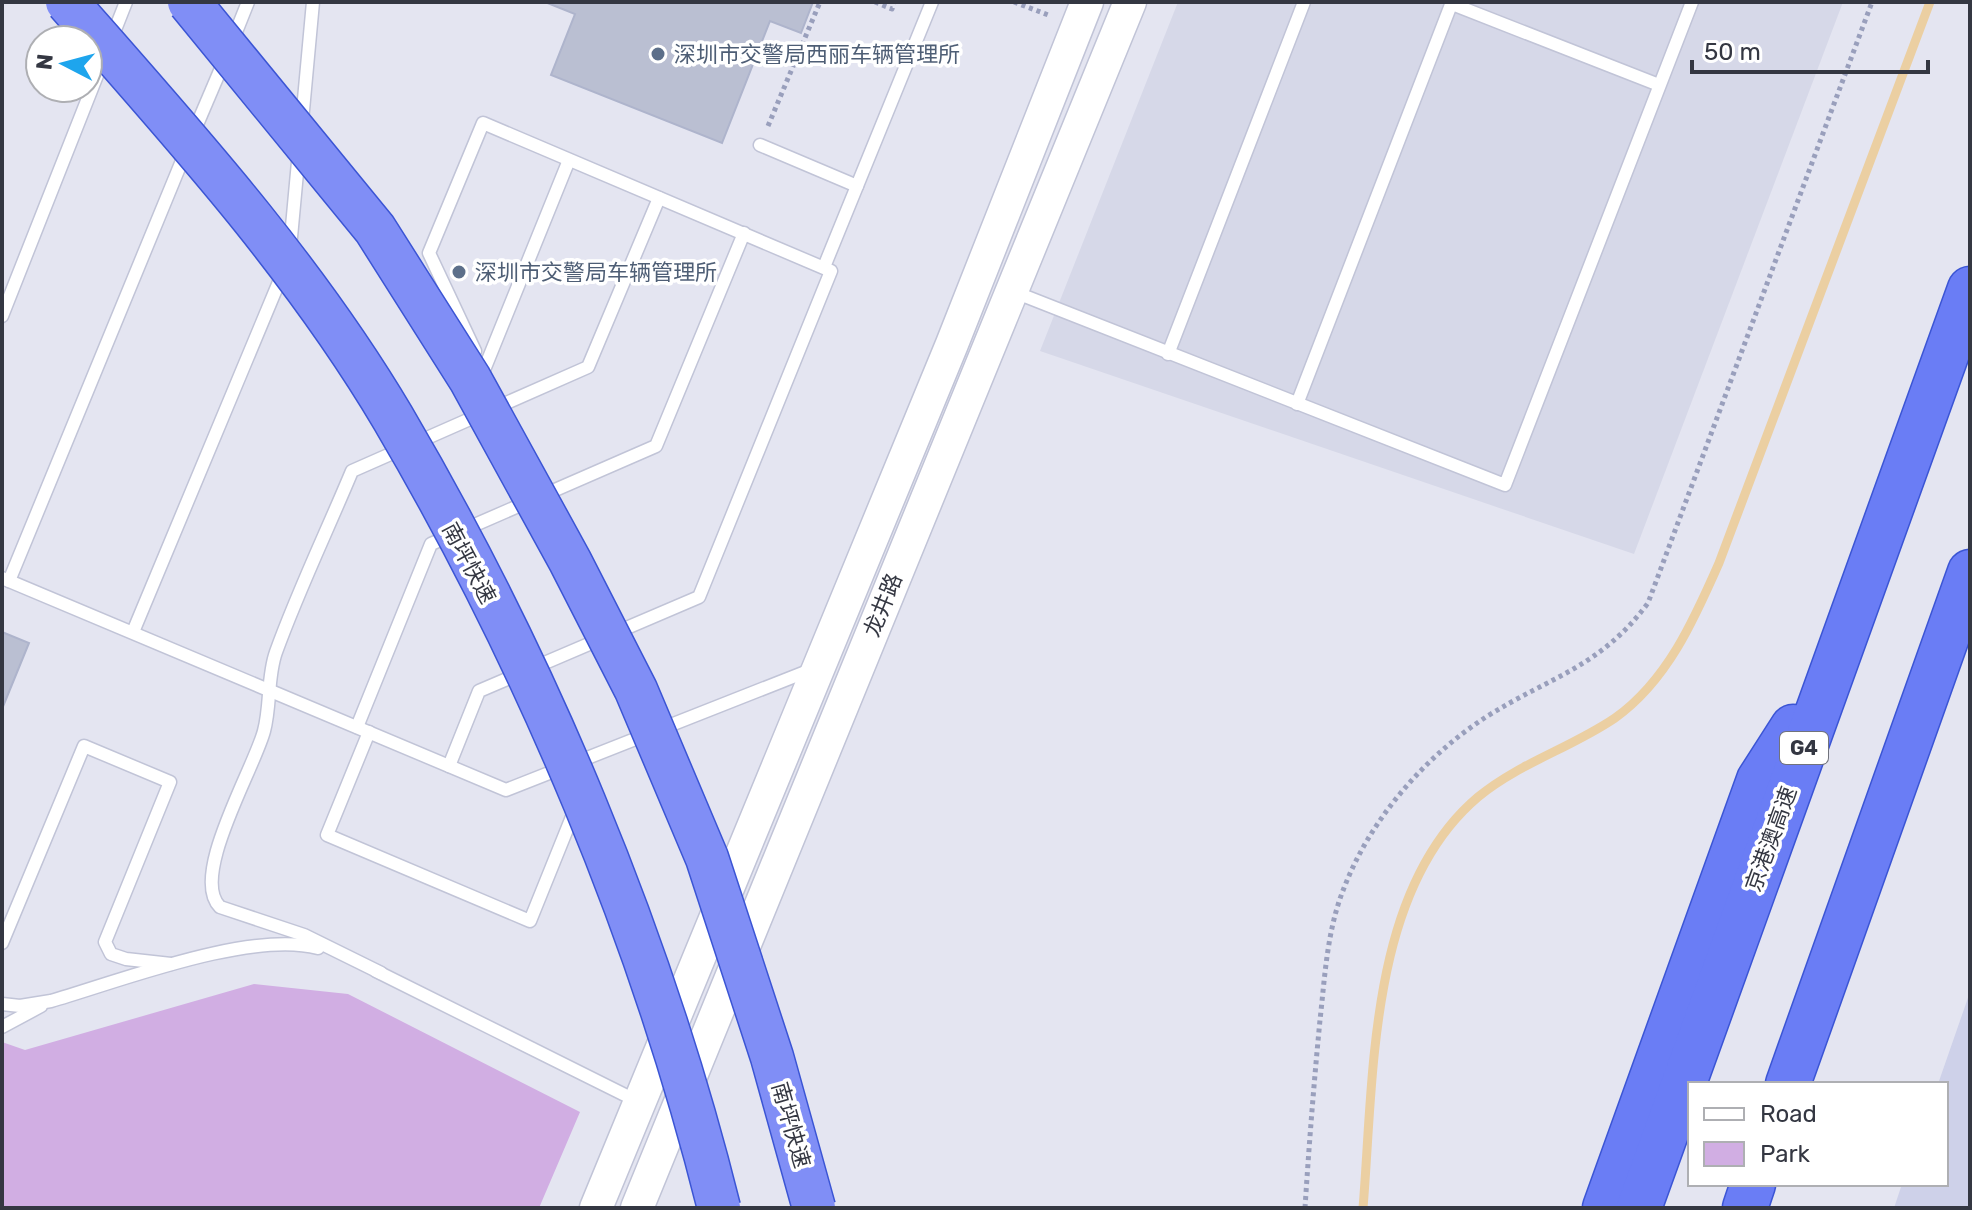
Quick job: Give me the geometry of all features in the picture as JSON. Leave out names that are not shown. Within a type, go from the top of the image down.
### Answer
[{"type":"highway","name":"南坪快速","points":[[67,2],[210,163],[301,282],[392,417],[485,591],[550,725],[617,886],[694,1107],[719,1208]]},
{"type":"highway","name":"南坪快速","points":[[189,2],[375,229],[470,379],[570,561],[636,690],[707,858],[772,1057],[814,1208]]},
{"type":"highway","name":"京港澳高速","points":[[1639,1208],[1970,289]]},
{"type":"highway","points":[[1789,1082],[1970,572]]},
{"type":"highway","points":[[1605,1208],[1759,780],[1835,661]]},
{"type":"highway","points":[[1745,1208],[1752,1186]]},
{"type":"street","name":"龙井路","points":[[596,1208],[819,667],[1087,2]]},
{"type":"street","name":"龙井路","points":[[637,1208],[1130,2]]},
{"type":"lane","points":[[2,316],[126,2]]},
{"type":"lane","points":[[248,2],[5,579],[506,790],[819,667]]},
{"type":"lane","points":[[133,632],[289,256],[313,2]]},
{"type":"lane","points":[[824,267],[932,2]]},
{"type":"lane","points":[[1168,354],[1304,2]]},
{"type":"lane","points":[[1012,291],[1505,485],[1692,2]]},
{"type":"lane","points":[[1297,404],[1452,3],[1659,85]]},
{"type":"lane","points":[[449,766],[479,691],[699,597],[831,271],[483,123],[429,253],[492,387]]},
{"type":"lane","points":[[760,145],[857,186]]},
{"type":"lane","points":[[492,387],[569,160]]},
{"type":"lane","points":[[640,1102],[304,935],[220,907],[212,899],[209,888],[215,859],[264,732],[275,653],[352,471],[492,387],[588,367],[659,198]]},
{"type":"lane","points":[[587,780],[530,921],[327,835],[431,544],[656,446],[744,233]]},
{"type":"lane","points":[[2,943],[84,746],[170,782],[105,942],[111,954],[126,959],[179,964]]},
{"type":"lane","points":[[592,766],[598,752]]},
{"type":"lane","points":[[2,1004],[20,1006],[51,1001],[250,946],[301,943],[381,973]]},
{"type":"lane","points":[[2,1027],[51,1001]]},
{"type":"path","points":[[760,145],[820,2]]},
{"type":"path","points":[[875,2],[892,9],[894,2]]},
{"type":"path","points":[[1305,1208],[1323,989],[1330,937],[1343,889],[1366,842],[1398,796],[1444,749],[1486,717],[1599,655],[1629,629],[1648,603],[1872,2]]},
{"type":"shaded area","points":[[1178,2],[1843,2],[1634,554],[1040,351]]},
{"type":"shaded area","points":[[1970,992],[1970,1208],[1894,1208],[1901,1186],[1948,1186],[1948,1082],[1939,1082]]},
{"type":"green space","points":[[254,984],[348,994],[580,1112],[539,1208],[2,1208],[2,1042],[25,1050]]},
{"type":"building","name":"深圳市交警局西丽车辆管理所","points":[[545,2],[813,2],[801,33],[770,21],[722,143],[551,75],[575,14]]},
{"type":"building","points":[[2,632],[29,643],[2,709]]},
{"type":"waterway","points":[[1363,1208],[1375,1045],[1383,988],[1396,933],[1415,882],[1442,836],[1478,797],[1511,775],[1615,718],[1650,686],[1677,648],[1719,563],[1930,2]]},
{"type":"place","name":"深圳市交警局西丽车辆管理所","points":[[658,54]]},
{"type":"place","name":"深圳市交警局车辆管理所","points":[[459,272]]}]
